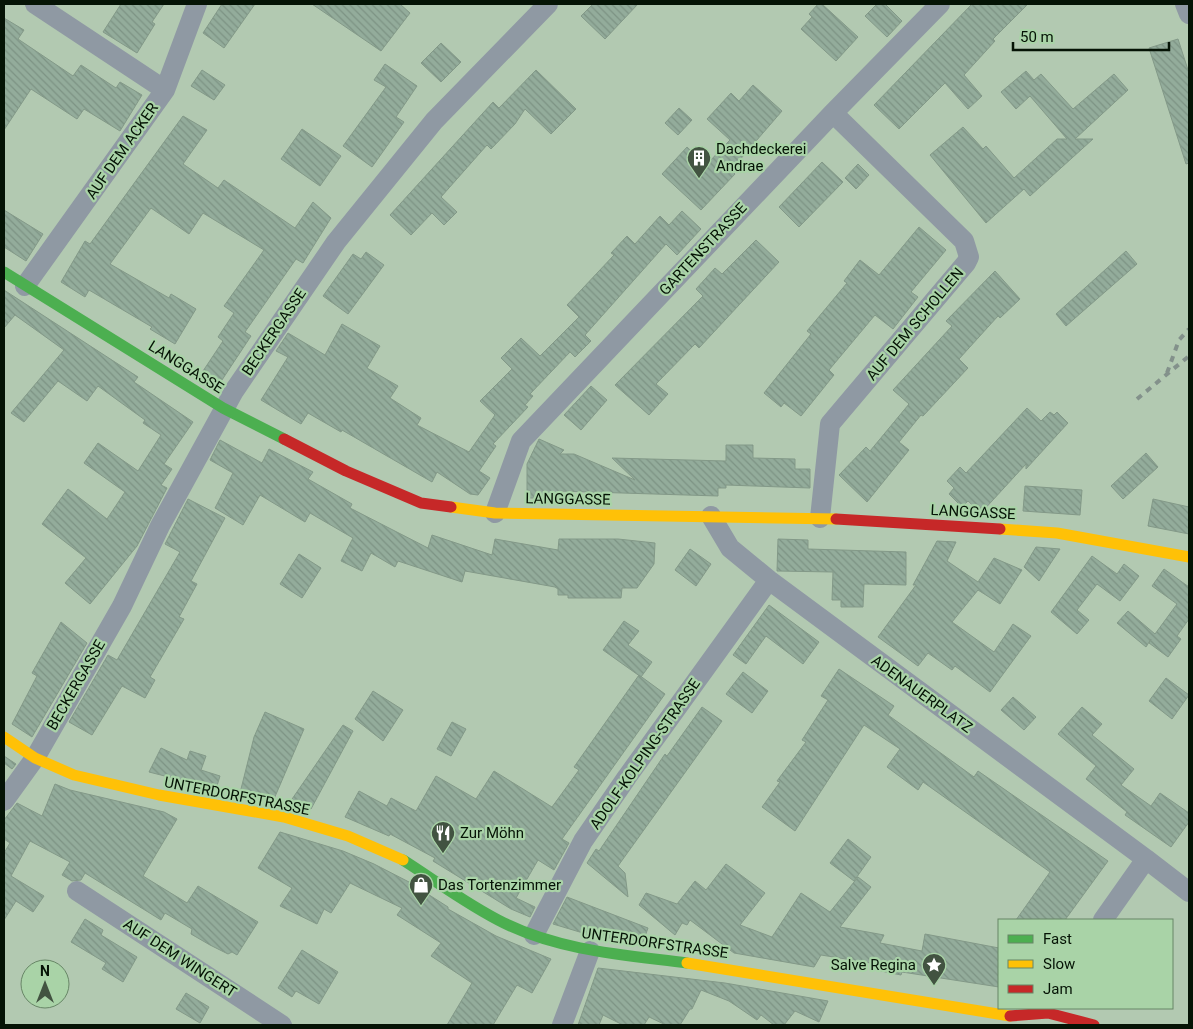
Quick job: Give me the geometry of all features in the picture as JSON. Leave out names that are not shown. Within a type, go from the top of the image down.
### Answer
[{"type":"street","points":[[35,4],[165,90]]},
{"type":"street","name":"AUF DEM ACKER","points":[[26,286],[165,90],[196,4]]},
{"type":"street","name":"BECKERGASSE","points":[[4,801],[35,758],[122,606],[160,526],[223,408],[336,242],[434,121],[548,4]]},
{"type":"street","name":"GARTENSTRASSE","points":[[496,513],[522,442],[833,113],[940,4]]},
{"type":"street","points":[[1185,4],[1189,14]]},
{"type":"street","name":"AUF DEM SCHOLLEN","points":[[820,518],[830,424],[966,263],[969,257],[964,241],[833,113]]},
{"type":"street","name":"LANGGASSE","points":[[4,272],[223,408],[346,471],[421,503],[496,513],[820,518],[1056,532],[1189,557]]},
{"type":"street","name":"ADENAUERPLATZ","points":[[711,516],[730,548],[769,580],[1189,892]]},
{"type":"street","name":"ADOLF-KOLPING-STRASSE","points":[[534,935],[583,841],[769,580]]},
{"type":"street","name":"UNTERDORFSTRASSE","points":[[4,737],[35,758],[74,775],[160,795],[284,818],[348,836],[396,856],[496,919],[534,935],[590,951],[737,970],[1010,1016],[1048,1011],[1094,1025]]},
{"type":"street","points":[[1104,919],[1146,859]]},
{"type":"street","name":"AUF DEM WINGERT","points":[[77,891],[282,1025]]},
{"type":"street","points":[[562,1025],[567,1018],[590,951]]},
{"type":"building","points":[[121,4],[164,4],[152,22],[155,24],[137,53],[103,32]]},
{"type":"building","points":[[222,4],[255,4],[224,48],[203,33]]},
{"type":"building","points":[[312,4],[400,4],[410,13],[381,51]]},
{"type":"building","points":[[593,4],[638,4],[605,39],[581,16]]},
{"type":"building","points":[[818,4],[822,4],[858,37],[836,61],[801,29],[812,17],[809,14]]},
{"type":"building","points":[[877,4],[885,4],[902,21],[887,37],[865,16]]},
{"type":"building","points":[[972,4],[1028,4],[993,39],[995,41],[964,75],[982,96],[968,109],[945,83],[899,129],[874,105]]},
{"type":"building","points":[[4,18],[24,30],[18,39],[73,76],[81,65],[116,88],[120,82],[142,95],[120,131],[84,109],[77,119],[31,89],[4,130]]},
{"type":"building","points":[[1178,39],[1189,73],[1189,163],[1186,164],[1149,48]]},
{"type":"building","points":[[441,43],[461,62],[441,82],[421,63]]},
{"type":"building","points":[[385,64],[417,86],[396,117],[404,122],[372,167],[343,146],[386,87],[374,80]]},
{"type":"building","points":[[202,70],[225,85],[214,100],[191,86]]},
{"type":"building","points":[[536,70],[576,109],[551,134],[525,109],[515,124],[491,149],[487,145],[441,197],[457,212],[444,225],[432,213],[411,235],[390,215],[493,102],[499,108]]},
{"type":"building","points":[[1026,71],[1034,80],[1041,74],[1073,109],[1114,74],[1128,90],[1075,139],[1093,139],[1030,196],[1024,189],[986,223],[930,155],[963,127],[983,149],[986,146],[1014,178],[1057,139],[1067,139],[1030,96],[1016,109],[1001,92]]},
{"type":"building","points":[[753,85],[782,111],[731,170],[735,174],[701,210],[662,174],[687,147],[706,165],[730,140],[707,119],[731,93],[739,101]]},
{"type":"building","points":[[679,108],[692,120],[678,135],[665,123]]},
{"type":"building","points":[[183,116],[207,130],[183,164],[218,188],[224,180],[295,228],[313,202],[331,218],[303,263],[296,259],[245,332],[251,336],[218,386],[201,374],[223,341],[218,337],[234,313],[224,306],[264,250],[203,213],[189,234],[151,208],[110,264],[169,298],[171,294],[196,309],[175,344],[150,329],[152,327],[89,290],[85,297],[61,282],[85,241],[90,244]]},
{"type":"building","points":[[302,129],[341,156],[320,186],[281,159]]},
{"type":"building","points":[[822,162],[843,182],[799,227],[779,207]]},
{"type":"building","points":[[858,164],[869,175],[856,189],[845,178]]},
{"type":"building","points":[[4,210],[43,234],[26,261],[4,247]]},
{"type":"building","points":[[682,211],[701,229],[677,255],[666,244],[585,335],[591,341],[575,357],[570,352],[530,394],[533,396],[525,405],[528,407],[493,444],[496,446],[479,471],[490,478],[478,495],[470,494],[437,472],[432,482],[342,430],[341,432],[308,413],[301,424],[261,400],[288,357],[276,351],[288,333],[325,355],[342,324],[380,346],[367,368],[398,386],[390,398],[421,418],[417,425],[469,452],[495,415],[480,401],[512,369],[501,358],[521,338],[540,356],[579,317],[567,305],[614,255],[611,253],[627,236],[635,244],[660,216],[669,225]]},
{"type":"building","points":[[919,227],[946,250],[911,292],[918,297],[893,329],[875,315],[829,370],[834,375],[801,416],[784,403],[781,407],[764,393],[811,334],[807,331],[847,283],[844,281],[860,260],[879,275]]},
{"type":"building","points":[[756,240],[779,262],[699,348],[695,344],[656,384],[668,394],[649,415],[615,385],[703,296],[696,289],[715,268],[722,274]]},
{"type":"building","points":[[1126,251],[1137,264],[1066,326],[1056,314]]},
{"type":"building","points":[[366,252],[384,265],[348,314],[323,296],[353,254],[361,259]]},
{"type":"building","points":[[995,271],[1020,299],[1000,318],[998,316],[959,359],[968,368],[923,416],[921,415],[899,442],[909,450],[867,502],[839,475],[866,447],[870,451],[909,404],[893,390],[952,326],[946,321]]},
{"type":"building","points":[[4,290],[138,377],[134,382],[193,422],[164,464],[172,469],[161,485],[167,488],[137,546],[90,604],[65,583],[86,558],[42,524],[68,489],[107,519],[125,492],[84,463],[98,443],[138,471],[161,435],[143,423],[145,420],[98,386],[87,401],[58,381],[24,422],[11,413],[64,350],[15,315],[4,328]]},
{"type":"building","points":[[591,386],[607,400],[581,430],[564,415]]},
{"type":"building","points":[[1027,408],[1041,421],[1050,412],[1054,415],[1057,412],[1068,423],[1026,469],[1026,464],[981,513],[968,501],[962,507],[949,494],[954,488],[947,481],[960,467],[966,473]]},
{"type":"building","points":[[539,439],[564,450],[560,454],[574,454],[635,480],[612,458],[726,461],[726,445],[753,445],[753,458],[795,459],[795,469],[810,469],[810,488],[726,485],[726,488],[718,488],[718,496],[558,491],[558,498],[527,498],[527,464]]},
{"type":"building","points":[[220,440],[262,463],[269,449],[313,472],[308,479],[352,504],[350,508],[428,548],[432,535],[492,555],[495,539],[558,550],[559,539],[618,539],[655,543],[654,564],[637,588],[622,588],[621,598],[568,598],[568,595],[558,595],[558,589],[555,587],[465,571],[462,582],[398,561],[395,567],[371,553],[362,571],[341,561],[353,538],[310,513],[305,522],[260,495],[243,525],[215,508],[233,473],[210,460]]},
{"type":"building","points":[[1146,453],[1158,467],[1123,499],[1111,486]]},
{"type":"building","points":[[1025,486],[1082,490],[1080,515],[1023,511]]},
{"type":"building","points":[[188,499],[225,518],[191,581],[197,584],[179,617],[184,619],[150,677],[155,680],[145,698],[122,686],[92,735],[69,722],[108,655],[117,660],[180,552],[165,544]]},
{"type":"building","points":[[1153,499],[1189,507],[1189,534],[1148,526]]},
{"type":"building","points":[[778,539],[808,540],[808,549],[906,552],[906,585],[864,584],[863,607],[841,607],[841,600],[832,600],[833,572],[777,571]]},
{"type":"building","points":[[937,541],[956,542],[947,561],[978,582],[994,558],[1022,570],[1000,604],[978,590],[952,622],[994,652],[1013,624],[1031,636],[990,692],[955,666],[952,670],[928,653],[918,666],[878,637],[916,585],[913,585]]},
{"type":"building","points":[[1036,547],[1060,549],[1039,581],[1024,567]]},
{"type":"building","points":[[690,549],[711,564],[696,586],[675,570]]},
{"type":"building","points":[[299,554],[321,568],[302,598],[280,584]]},
{"type":"building","points":[[1092,556],[1117,574],[1124,564],[1139,576],[1120,601],[1097,584],[1077,610],[1089,620],[1077,634],[1051,612]]},
{"type":"building","points":[[1164,569],[1189,587],[1189,619],[1177,636],[1181,639],[1168,657],[1149,643],[1151,639],[1146,647],[1117,623],[1128,611],[1155,634],[1177,604],[1152,586]]},
{"type":"building","points":[[769,605],[819,642],[803,664],[766,636],[746,664],[733,655]]},
{"type":"building","points":[[624,621],[639,631],[628,645],[652,662],[641,677],[603,650]]},
{"type":"building","points":[[61,622],[87,643],[32,737],[12,724],[37,676],[32,673]]},
{"type":"building","points":[[839,669],[894,706],[888,715],[974,777],[978,771],[1108,861],[1066,919],[1017,919],[1050,872],[923,782],[918,790],[887,767],[900,749],[864,725],[795,831],[762,807],[780,782],[777,781],[806,742],[802,740],[828,700],[821,696]]},
{"type":"building","points":[[743,672],[768,691],[752,713],[726,694]]},
{"type":"building","points":[[639,675],[665,694],[562,839],[569,843],[554,870],[538,860],[516,898],[535,907],[530,917],[511,909],[433,861],[435,858],[390,834],[389,836],[345,817],[359,791],[387,806],[391,798],[416,811],[436,776],[476,799],[494,771],[552,807],[579,770],[574,767]]},
{"type":"building","points":[[1166,678],[1189,695],[1172,719],[1149,701]]},
{"type":"building","points":[[373,691],[403,710],[383,741],[355,719]]},
{"type":"building","points":[[1013,697],[1036,717],[1024,730],[1001,710]]},
{"type":"building","points":[[702,707],[722,721],[618,866],[625,873],[628,897],[587,863],[596,849],[599,851],[665,754],[667,756]]},
{"type":"building","points":[[1082,707],[1102,724],[1092,735],[1134,769],[1121,785],[1151,806],[1160,793],[1189,813],[1189,822],[1171,847],[1125,815],[1127,812],[1086,779],[1096,766],[1058,734]]},
{"type":"building","points":[[265,712],[304,729],[274,799],[240,793],[254,737]]},
{"type":"building","points":[[452,722],[466,729],[451,756],[437,749]]},
{"type":"building","points":[[343,725],[353,731],[311,809],[290,802]]},
{"type":"building","points":[[161,748],[187,760],[190,751],[206,756],[201,770],[220,776],[216,789],[149,772]]},
{"type":"building","points":[[4,756],[16,764],[12,769],[4,763]]},
{"type":"building","points":[[55,784],[70,790],[164,812],[177,819],[143,876],[187,903],[198,886],[258,922],[237,955],[232,952],[228,954],[191,934],[192,929],[165,913],[161,920],[85,873],[81,880],[72,881],[62,875],[70,862],[30,841],[11,876],[44,896],[33,912],[16,901],[4,920],[4,853],[10,843],[4,839],[4,820],[17,803],[42,816]]},
{"type":"building","points":[[280,832],[343,851],[374,864],[409,882],[448,907],[448,909],[496,936],[551,959],[532,993],[517,985],[493,1025],[447,1025],[472,983],[431,956],[441,943],[397,915],[402,908],[350,883],[331,913],[324,909],[317,924],[280,906],[292,888],[258,868]]},
{"type":"building","points":[[848,839],[871,857],[854,881],[830,863]]},
{"type":"building","points":[[726,864],[765,893],[740,925],[772,937],[801,893],[830,912],[858,877],[871,887],[840,927],[884,935],[880,943],[922,951],[925,934],[998,948],[998,987],[902,972],[901,975],[876,970],[877,964],[821,955],[814,967],[734,953],[690,920],[687,925],[682,923],[675,935],[639,905],[646,893],[677,904],[695,881],[706,890]]},
{"type":"building","points":[[567,897],[648,928],[643,942],[593,936],[553,924]]},
{"type":"building","points":[[85,919],[103,930],[101,935],[137,957],[123,982],[102,969],[106,963],[71,942]]},
{"type":"building","points":[[302,950],[338,972],[319,1004],[296,991],[292,997],[278,988]]},
{"type":"building","points":[[598,968],[725,983],[828,1001],[819,1022],[795,1011],[784,1025],[774,1025],[761,1015],[757,1020],[729,1001],[701,990],[692,1009],[690,1009],[680,1025],[666,1025],[649,1017],[644,1025],[623,1025],[603,1015],[599,1025],[578,1025]]},
{"type":"building","points":[[186,993],[209,1007],[200,1023],[176,1009]]},
{"type":"railway","points":[[1167,373],[1179,340],[1189,329]]},
{"type":"railway","points":[[1137,399],[1189,356]]},
{"type":"traffic: fast","points":[[4,272],[223,408],[284,439]]},
{"type":"traffic: fast","points":[[403,860],[478,909],[504,923],[548,940],[617,954],[687,963]]},
{"type":"traffic: slow","points":[[451,507],[495,513],[836,519]]},
{"type":"traffic: slow","points":[[1000,529],[1057,533],[1189,557]]},
{"type":"traffic: slow","points":[[4,737],[35,758],[74,775],[159,795],[284,817],[348,836],[403,860]]},
{"type":"traffic: slow","points":[[687,963],[1010,1016]]},
{"type":"traffic: jam","points":[[284,439],[346,471],[421,503],[451,507]]},
{"type":"traffic: jam","points":[[836,519],[1000,529]]},
{"type":"traffic: jam","points":[[1010,1016],[1048,1013],[1094,1025]]},
{"type":"place","name":"Dachdeckerei Andrae","points":[[699,179]]},
{"type":"place","name":"Zur Möhn","points":[[443,854]]},
{"type":"place","name":"Das Tortenzimmer","points":[[421,906]]},
{"type":"place","name":"Salve Regina","points":[[934,986]]}]
